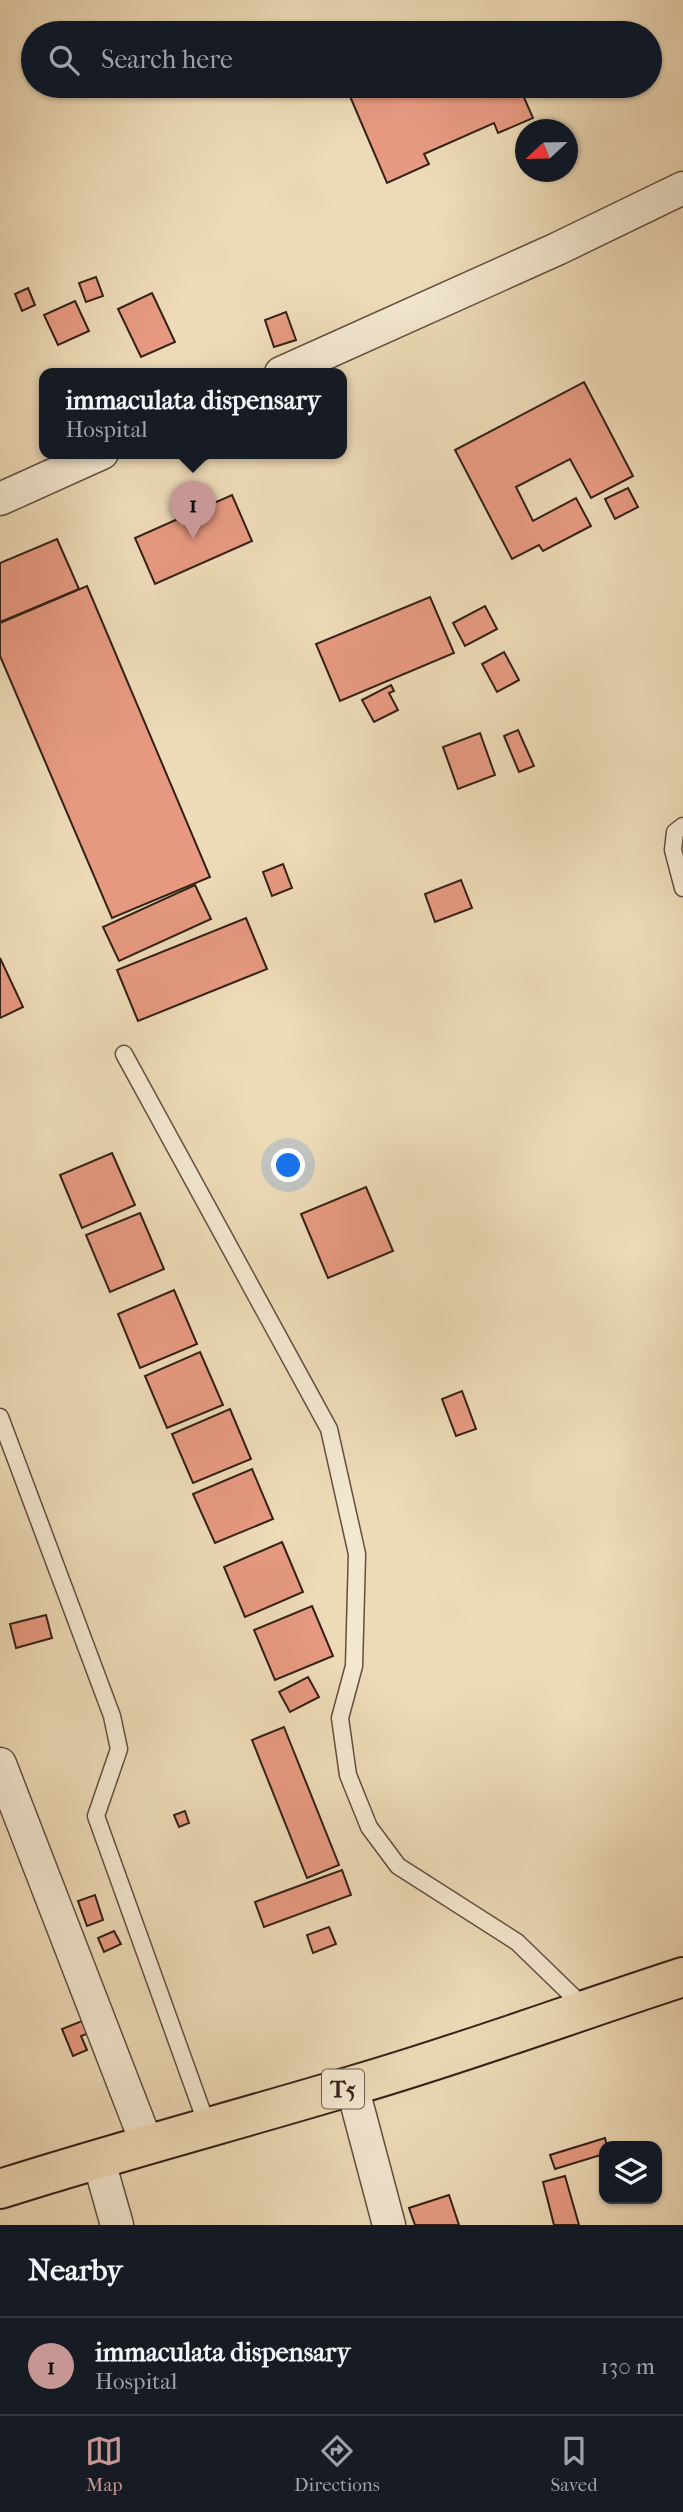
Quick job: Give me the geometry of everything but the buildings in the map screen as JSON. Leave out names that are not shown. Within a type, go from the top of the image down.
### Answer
[{"type":"highway","name":"T5","points":[[0,2189],[98,2158],[148,2147],[207,2125],[352,2086],[683,1978]]},
{"type":"street","points":[[292,368],[557,249],[683,188]]},
{"type":"street","points":[[0,499],[89,459]]},
{"type":"street","points":[[0,1764],[148,2147]]},
{"type":"street","points":[[352,2086],[389,2225]]},
{"type":"street","points":[[98,2158],[117,2225]]},
{"type":"lane","points":[[683,826],[675,832],[673,849],[683,888]]},
{"type":"lane","points":[[124,1054],[329,1429],[357,1554],[354,1666],[340,1718],[348,1774],[369,1827],[398,1866],[517,1942],[585,2008]]},
{"type":"lane","points":[[0,1417],[112,1716],[119,1749],[96,1816],[207,2125]]},
{"type":"place","name":"immaculata dispensary","points":[[193,539]]}]
